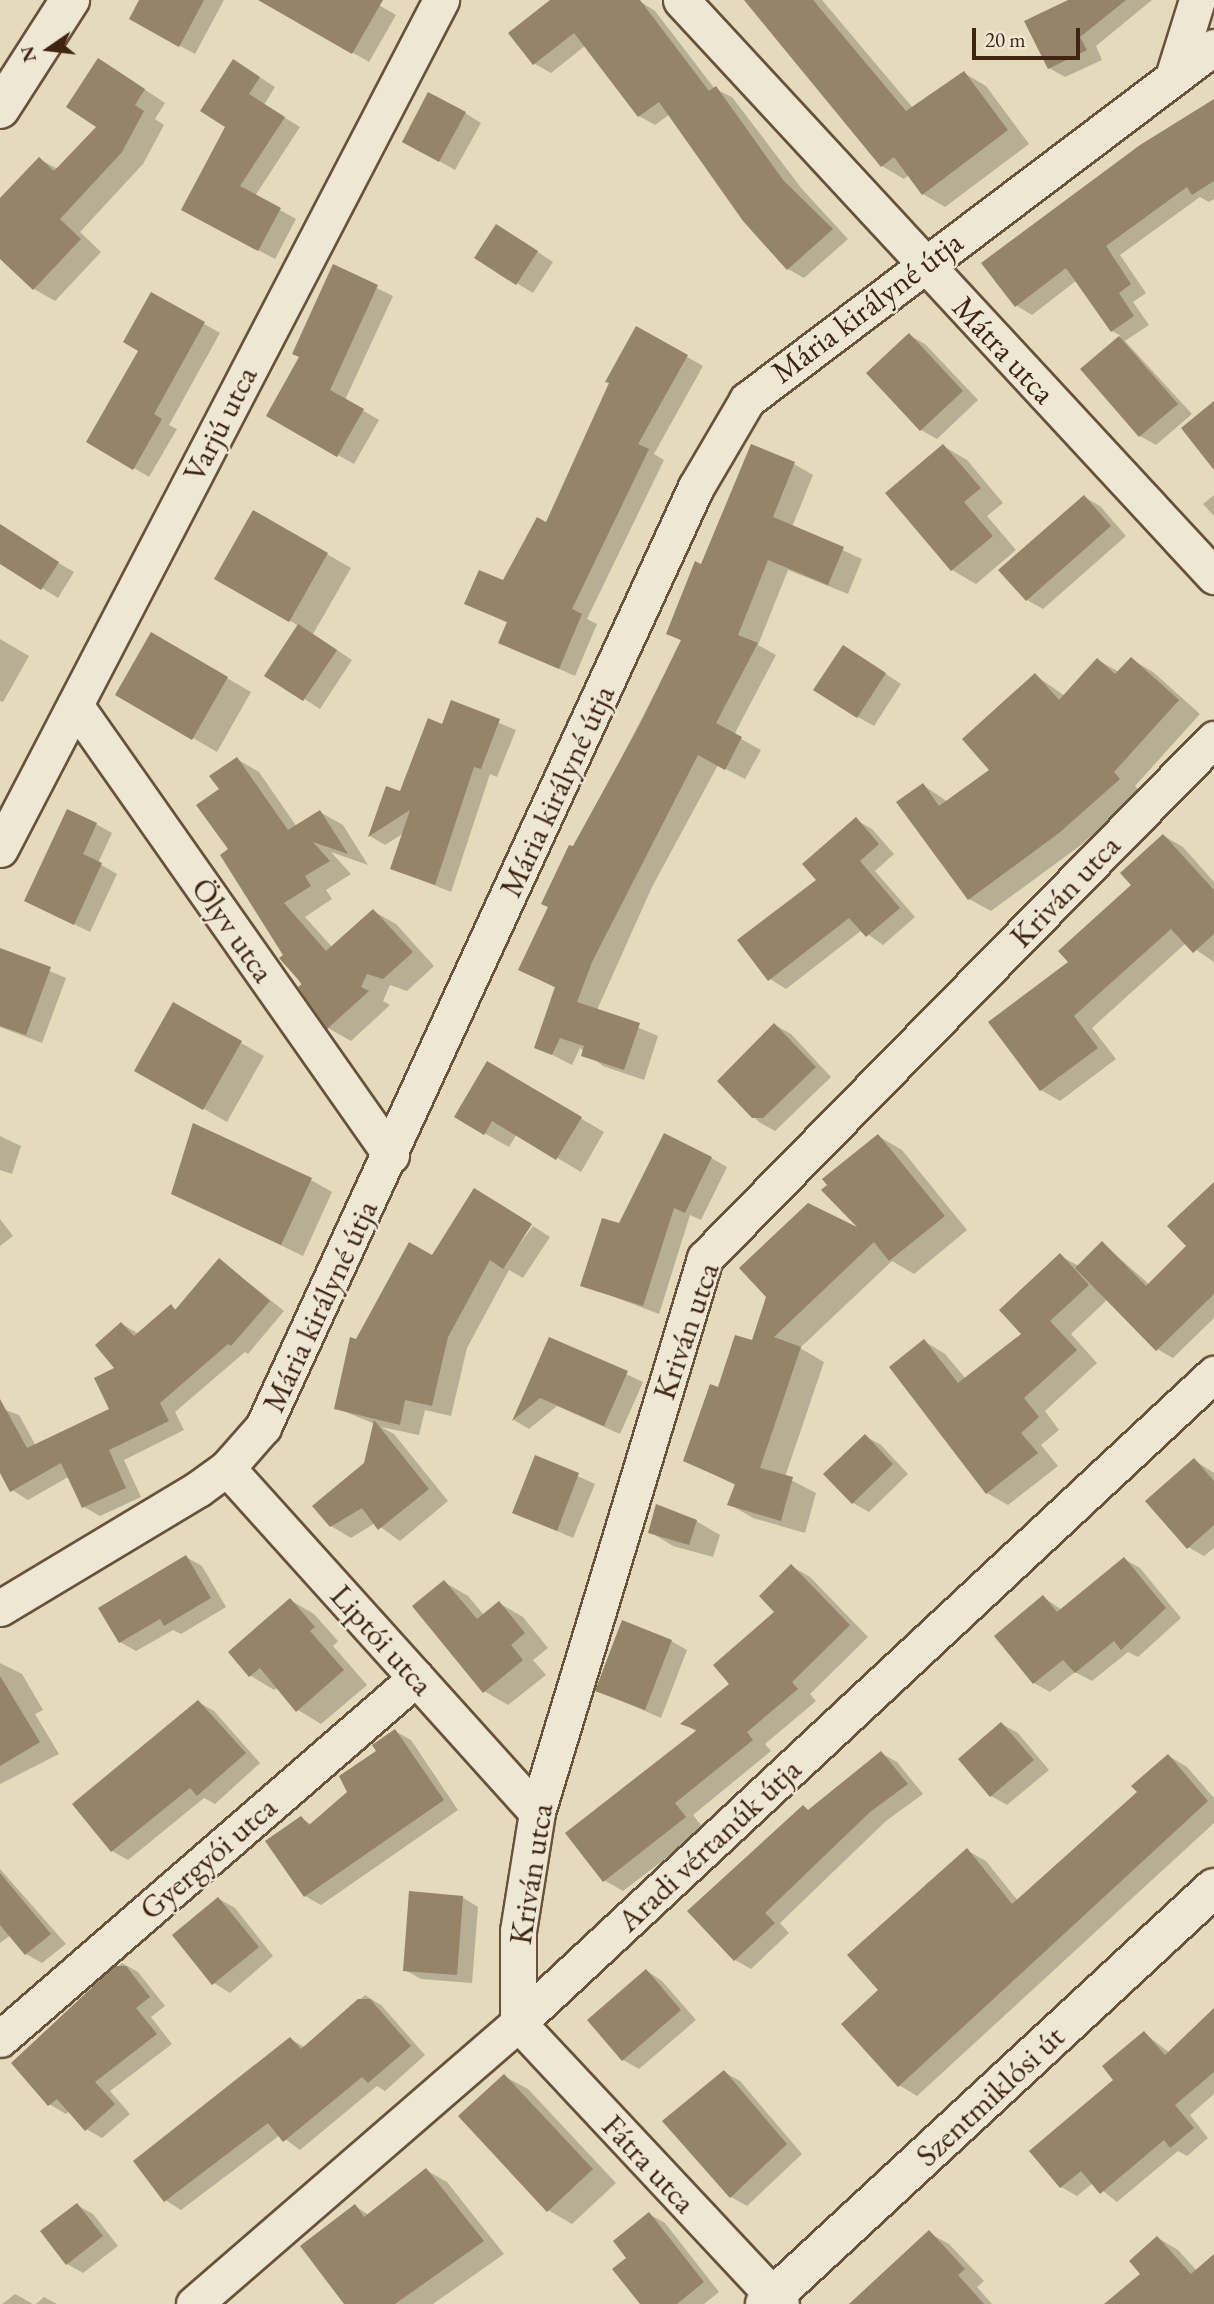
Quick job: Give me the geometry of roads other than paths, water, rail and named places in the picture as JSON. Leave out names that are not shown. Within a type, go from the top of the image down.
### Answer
[{"type":"street","points":[[5,94],[70,0]]},
{"type":"street","name":"Varjú utca","points":[[0,849],[441,0]]},
{"type":"street","name":"Mátra utca","points":[[681,0],[1214,576]]},
{"type":"street","points":[[1172,77],[1198,0]]},
{"type":"street","name":"Mária királyné útja","points":[[0,1608],[227,1468],[262,1427],[287,1382],[721,438],[747,400],[774,376],[1214,47]]},
{"type":"street","name":"Ölyv utca","points":[[75,705],[391,1155]]},
{"type":"street","name":"Kriván utca","points":[[518,2023],[518,1931],[537,1812],[705,1258],[1214,739]]},
{"type":"street","name":"Aradi vértanúk útja","points":[[194,2304],[518,2023],[1214,1374]]},
{"type":"street","name":"Liptói utca","points":[[227,1468],[537,1812]]},
{"type":"street","name":"Gyergyói utca","points":[[0,2039],[416,1678]]},
{"type":"street","name":"Szentmiklósi út","points":[[774,2301],[1214,1888]]},
{"type":"street","name":"Fátra utca","points":[[518,2023],[774,2301]]}]
